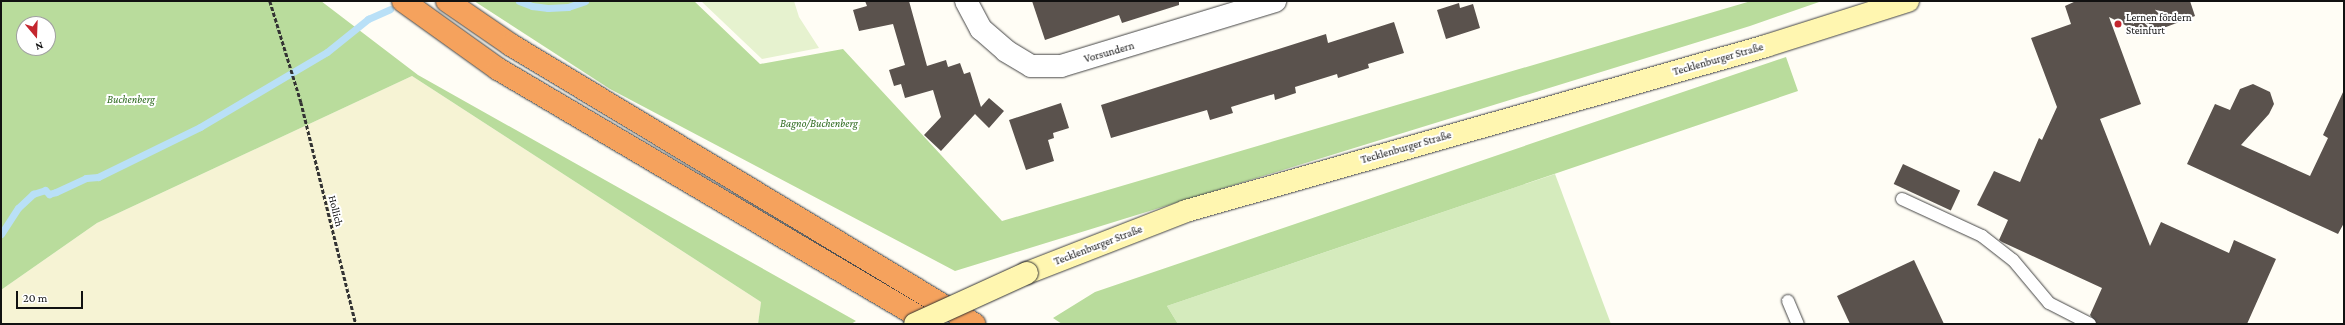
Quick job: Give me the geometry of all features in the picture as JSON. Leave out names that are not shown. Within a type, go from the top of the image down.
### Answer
[{"type":"highway","points":[[402,1],[498,69],[931,324]]},
{"type":"highway","points":[[447,1],[511,45],[974,324]]},
{"type":"main road","name":"Tecklenburger Straße","points":[[915,324],[1026,273],[1186,211],[1766,46],[1908,1]]},
{"type":"street","name":"Vorsundern","points":[[966,1],[981,29],[1006,51],[1031,66],[1061,66],[1275,1]]},
{"type":"lane","points":[[1902,199],[1982,236],[2013,260],[2049,303],[2090,324]]},
{"type":"lane","points":[[1788,301],[1798,324]]},
{"type":"path","name":"Hollich","points":[[270,1],[301,102],[356,324]]},
{"type":"shaded area","points":[[412,76],[761,302],[758,324],[1,324],[1,290],[97,223]]},
{"type":"green space","name":"Buchenberg","points":[[1,1],[321,1],[418,75],[856,321],[851,324],[758,324],[761,302],[412,76],[97,223],[1,290]]},
{"type":"green space","name":"Bagno/Buchenberg","points":[[474,1],[694,1],[760,64],[843,49],[1002,221],[1751,1],[1822,1],[1750,26],[955,271],[610,89]]},
{"type":"green space","points":[[701,1],[794,1],[799,17],[819,48],[762,59]]},
{"type":"green space","points":[[1786,57],[1798,91],[1167,306],[1178,324],[1062,324],[1053,318],[1095,292]]},
{"type":"green space","points":[[1555,174],[1611,324],[1178,324],[1167,306]]},
{"type":"building","points":[[865,1],[909,1],[927,66],[946,60],[948,67],[960,63],[964,74],[970,72],[981,107],[989,98],[1004,111],[989,128],[975,114],[941,151],[924,135],[941,117],[933,90],[905,98],[901,84],[894,86],[889,70],[905,65],[893,24],[859,31],[853,10],[867,6]]},
{"type":"building","points":[[1032,1],[1179,1],[1179,5],[1122,23],[1119,15],[1045,40]]},
{"type":"building","points":[[2076,1],[2190,1],[2195,16],[2145,35],[2109,17],[2141,104],[2100,119],[2150,246],[2161,222],[2229,253],[2234,240],[2276,259],[2247,324],[2097,324],[2090,315],[2102,288],[2002,242],[1999,240],[2008,220],[1977,205],[1994,171],[2020,182],[2039,138],[2042,140],[2057,107],[2031,38],[2071,24],[2065,6]]},
{"type":"building","points":[[1459,3],[1460,8],[1473,4],[1480,28],[1446,39],[1437,10]]},
{"type":"building","points":[[1394,22],[1404,53],[1368,64],[1369,68],[1338,78],[1337,74],[1295,87],[1296,93],[1275,100],[1274,94],[1231,107],[1233,113],[1210,120],[1207,110],[1111,138],[1101,105],[1326,34],[1328,43]]},
{"type":"building","points":[[2253,84],[2270,92],[2274,104],[2269,114],[2241,145],[2310,176],[2328,138],[2323,135],[2344,90],[2344,223],[2338,234],[2187,164],[2215,104],[2230,110],[2240,89]]},
{"type":"building","points":[[1061,103],[1069,128],[1053,133],[1054,138],[1048,140],[1054,161],[1026,170],[1009,120]]},
{"type":"building","points":[[1903,164],[1960,191],[1951,211],[1894,184]]},
{"type":"building","points":[[1914,260],[1944,324],[1850,324],[1837,296]]},
{"type":"waterway","points":[[519,1],[532,6],[548,8],[568,7],[585,1]]},
{"type":"waterway","points":[[1,234],[18,208],[33,194],[45,190],[49,194],[86,178],[98,177],[200,127],[327,52],[368,19],[390,9]]},
{"type":"place","name":"Lernen fördern Steinfurt","points":[[2118,24]]}]
